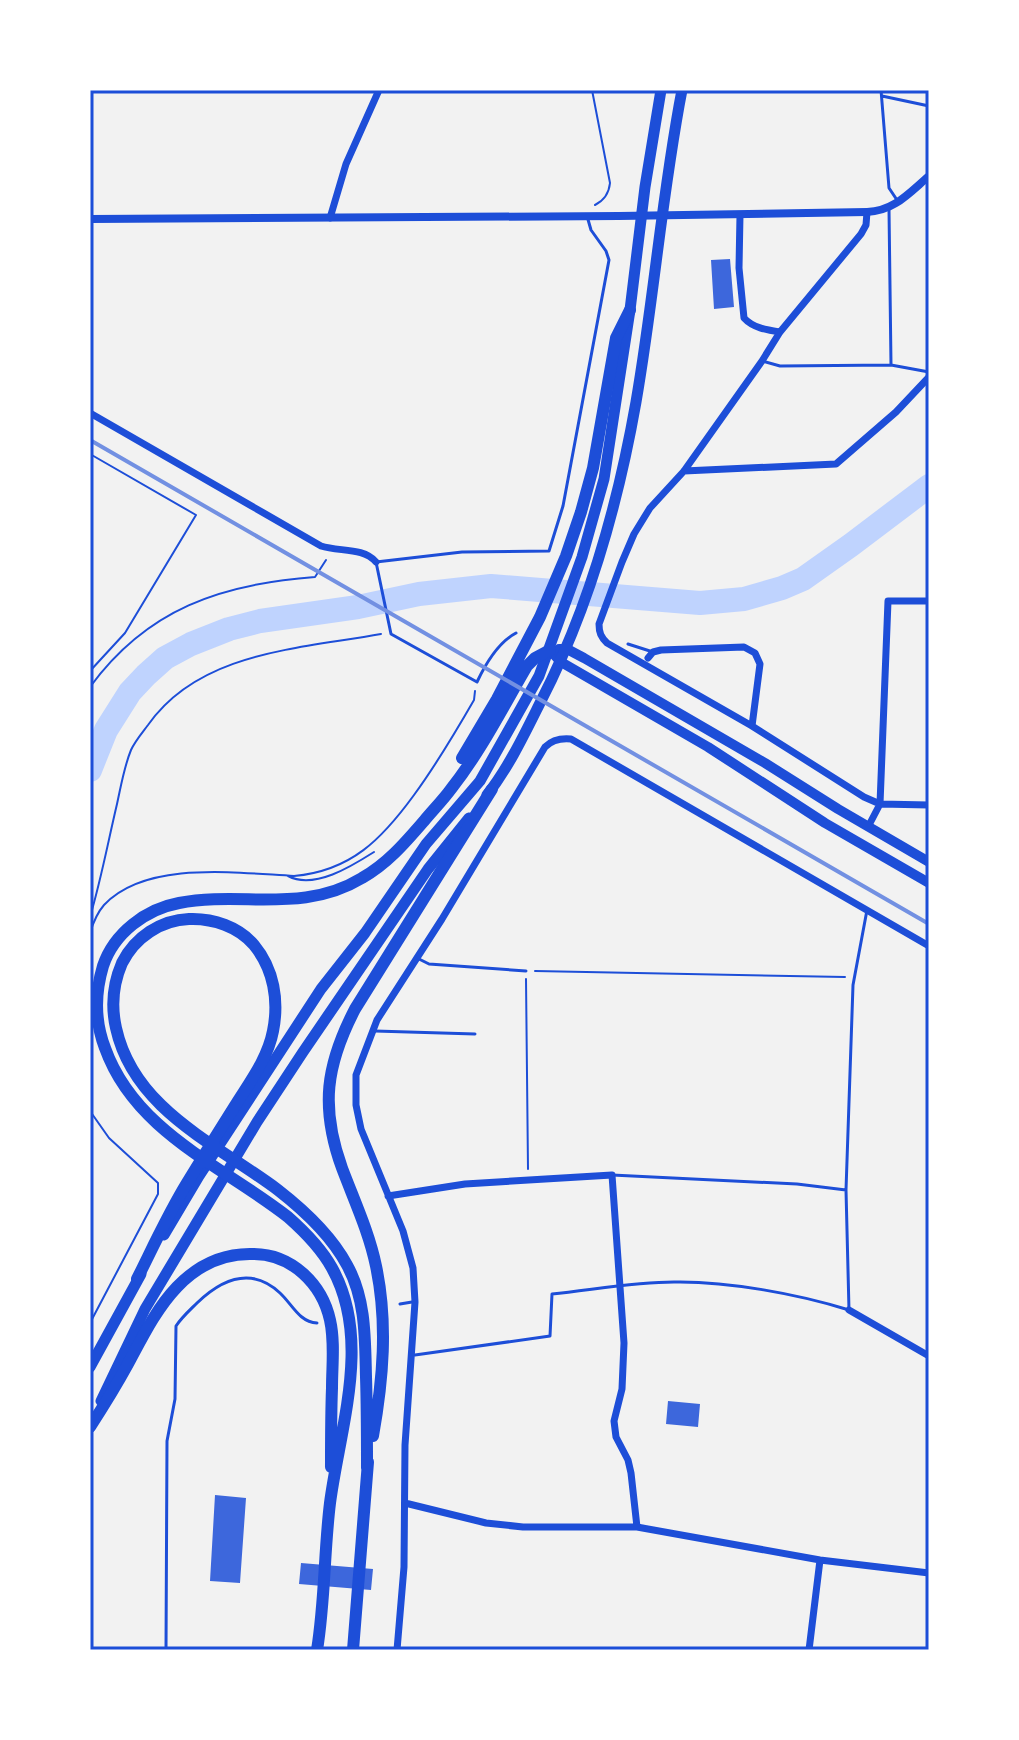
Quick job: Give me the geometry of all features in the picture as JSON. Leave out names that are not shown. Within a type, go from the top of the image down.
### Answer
[{"type":"highway","points":[[137,1279],[199,1176],[321,989],[365,933],[426,844],[480,781],[519,715],[550,650],[582,557],[604,479],[661,90]]},
{"type":"highway","points":[[352,1647],[367,1468],[381,1383],[382,1308],[375,1262],[330,1123],[332,1064],[355,1009],[521,741],[567,649],[598,559],[634,415],[661,215],[682,90]]},
{"type":"highway","points":[[412,834],[467,751],[540,617],[566,556],[593,468],[616,338],[630,310]]},
{"type":"highway","points":[[330,1503],[349,1396],[351,1347],[347,1306],[341,1286],[322,1252],[288,1217],[188,1149],[157,1123],[129,1093],[104,1048],[97,1018],[99,980],[105,960],[115,943],[128,928],[158,908],[198,900],[293,900],[346,887],[379,867],[452,788],[527,666],[550,650]]},
{"type":"highway","points":[[90,1425],[145,1309],[257,1122],[428,869],[492,789]]},
{"type":"highway","points":[[90,1367],[185,1186],[261,1064],[273,1032],[273,982],[260,952],[237,930],[209,920],[177,920],[161,925],[135,944],[118,972],[114,988],[113,1005],[119,1039],[134,1072],[158,1102],[196,1135],[259,1177],[294,1203],[338,1249],[356,1284],[364,1324],[367,1468]]},
{"type":"highway","points":[[90,1425],[160,1308],[189,1275],[206,1263],[224,1256],[259,1253],[273,1256],[301,1271],[312,1282],[326,1306],[333,1355],[330,1503],[319,1646]]},
{"type":"main road","points":[[550,650],[567,649],[929,862]]},
{"type":"main road","points":[[550,650],[561,662],[708,747],[825,823],[929,883]]},
{"type":"street","points":[[330,218],[346,164],[379,90]]},
{"type":"street","points":[[90,219],[880,212],[898,202],[929,176]]},
{"type":"street","points":[[867,212],[866,225],[861,234],[780,332],[684,471],[650,508],[622,562],[599,631],[607,643],[752,726],[864,797],[880,804],[929,805]]},
{"type":"street","points":[[740,215],[739,268],[744,318],[766,330],[780,332]]},
{"type":"street","points":[[684,471],[836,464],[896,412],[929,375]]},
{"type":"street","points":[[90,413],[321,546],[363,553],[372,557],[376,564]]},
{"type":"street","points":[[868,827],[880,804],[888,601],[929,601]]},
{"type":"street","points":[[651,655],[744,647],[755,653],[760,664],[752,726]]},
{"type":"street","points":[[397,1650],[404,1567],[405,1445],[415,1302],[413,1268],[403,1231],[361,1129],[356,1105],[356,1075],[377,1020],[545,747],[564,738],[571,739],[929,946]]},
{"type":"street","points":[[388,1196],[465,1184],[612,1175],[624,1343],[622,1389],[614,1421],[616,1437],[631,1473],[637,1527]]},
{"type":"street","points":[[849,1310],[929,1356]]},
{"type":"street","points":[[405,1503],[486,1523],[637,1527],[820,1560],[929,1573]]},
{"type":"street","points":[[809,1650],[820,1560]]},
{"type":"lane","points":[[881,90],[889,188],[898,202]]},
{"type":"lane","points":[[882,96],[929,106]]},
{"type":"lane","points":[[889,208],[891,365]]},
{"type":"lane","points":[[516,633],[501,645],[477,682],[393,636],[389,631],[376,564],[462,552],[549,551],[563,506],[609,260],[591,230],[587,216]]},
{"type":"lane","points":[[762,361],[780,366],[891,365],[929,375]]},
{"type":"lane","points":[[628,644],[651,655]]},
{"type":"lane","points":[[595,753],[600,744]]},
{"type":"lane","points":[[412,1355],[550,1336],[552,1294],[620,1286],[674,1282],[731,1285],[821,1301],[849,1310],[846,1190],[854,977],[867,910]]},
{"type":"lane","points":[[416,959],[429,964],[526,971]]},
{"type":"lane","points":[[373,1030],[475,1034]]},
{"type":"lane","points":[[612,1175],[797,1184],[846,1190]]},
{"type":"lane","points":[[166,1650],[167,1441],[175,1399],[176,1326],[208,1292],[238,1278],[262,1280],[278,1292],[302,1319],[317,1323]]},
{"type":"lane","points":[[400,1304],[415,1302]]},
{"type":"path","points":[[587,216],[589,207],[601,202],[609,191],[610,183],[592,90]]},
{"type":"path","points":[[90,454],[196,515],[125,633],[90,671]]},
{"type":"path","points":[[90,687],[122,651],[170,615],[202,599],[236,588],[315,577],[333,549]]},
{"type":"path","points":[[90,917],[131,749],[156,713],[200,678],[250,657],[389,631]]},
{"type":"path","points":[[90,931],[102,906],[131,887],[160,877],[200,872],[310,875],[367,849],[395,821],[438,762],[474,700],[477,682]]},
{"type":"path","points":[[287,876],[296,880],[321,877],[354,864],[375,851],[367,849]]},
{"type":"path","points":[[528,1180],[526,971],[854,977]]},
{"type":"path","points":[[90,1111],[109,1138],[158,1183],[158,1194],[90,1323]]},
{"type":"path","points":[[158,1194],[161,1198]]},
{"type":"building","points":[[730,259],[734,307],[714,309],[711,260]]},
{"type":"building","points":[[668,1401],[700,1404],[698,1427],[666,1424]]},
{"type":"building","points":[[215,1495],[246,1498],[240,1583],[210,1581]]},
{"type":"building","points":[[301,1563],[373,1569],[371,1590],[299,1584]]},
{"type":"waterway","points":[[90,770],[106,730],[130,692],[146,675],[165,658],[229,629],[419,594],[491,586],[700,603],[744,599],[803,579],[929,486]]},
{"type":"railway","points":[[90,440],[929,924]]}]
